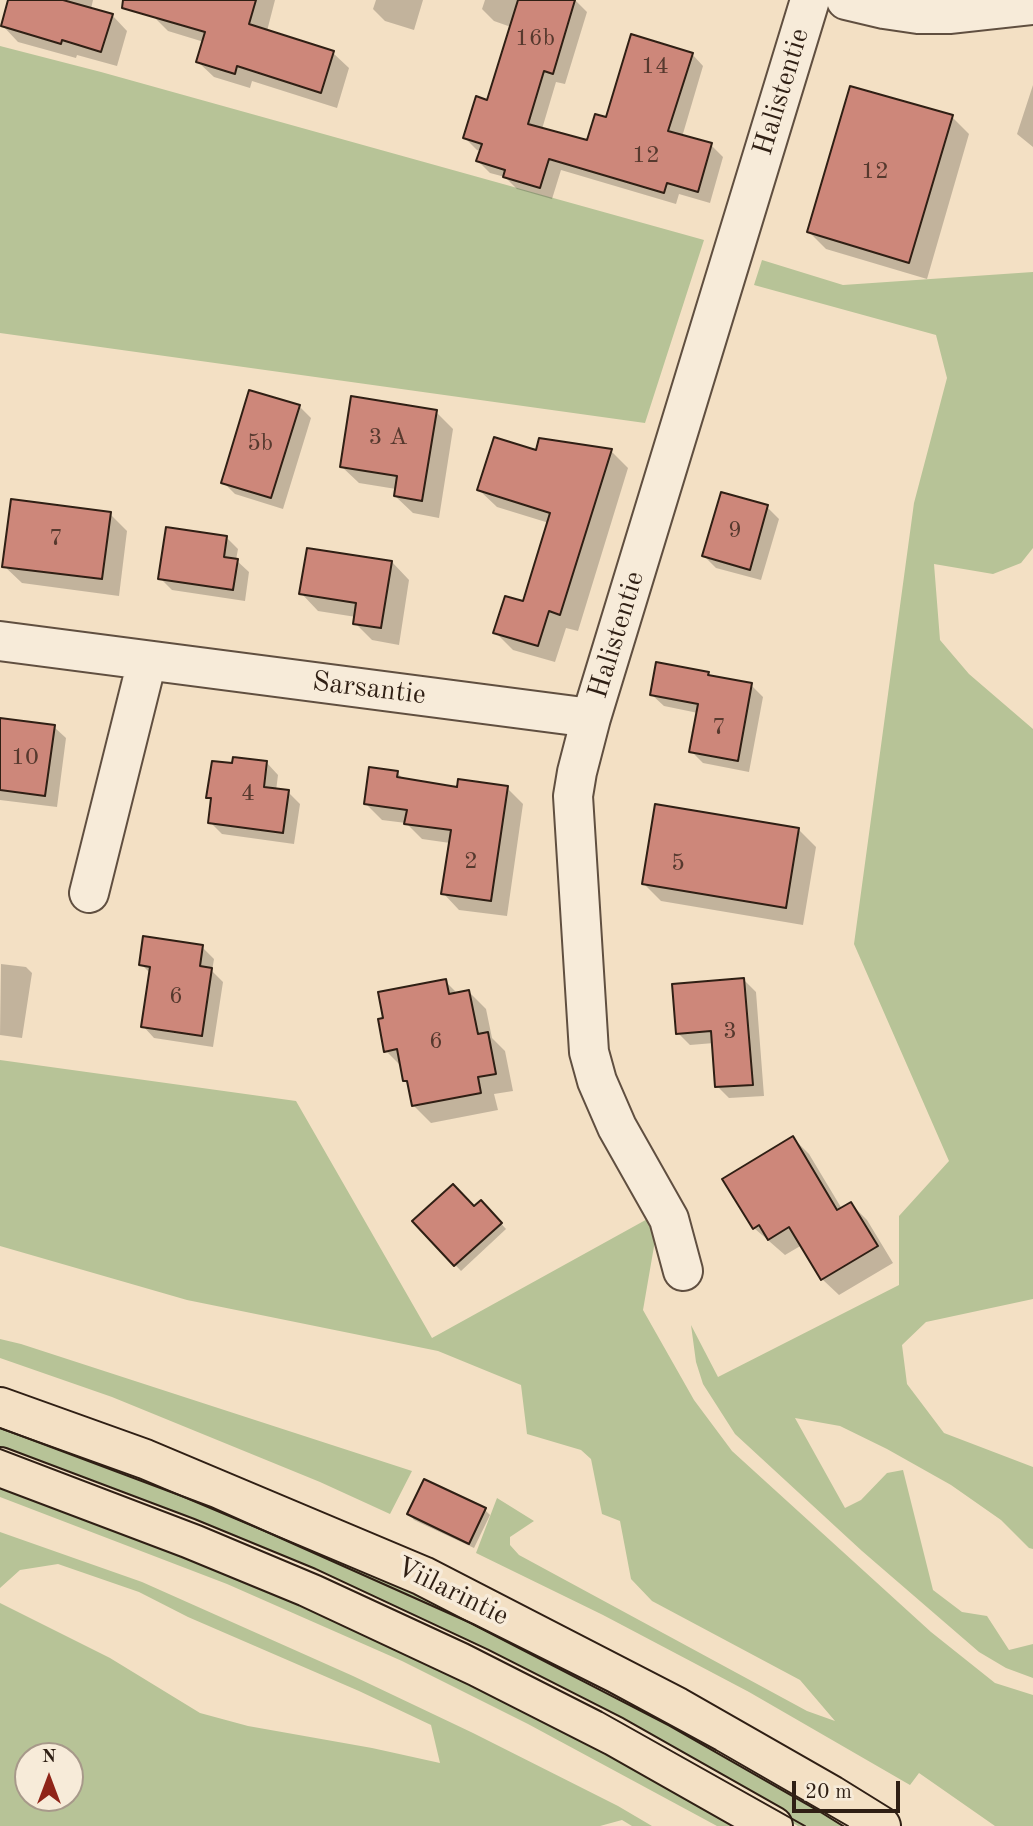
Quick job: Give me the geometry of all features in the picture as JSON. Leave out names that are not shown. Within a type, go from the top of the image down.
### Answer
[{"type":"main road","name":"Viilarintie","points":[[0,1407],[145,1459],[423,1576],[677,1707],[880,1826]]},
{"type":"main road","name":"Viilarintie","points":[[0,1466],[188,1538],[356,1609],[614,1736],[773,1826]]},
{"type":"street","name":"Halistentie","points":[[683,1271],[669,1219],[617,1127],[597,1081],[589,1052],[573,796],[592,718],[810,0]]},
{"type":"street","points":[[846,0],[884,9],[918,13],[949,13],[1033,5]]},
{"type":"street","name":"Sarsantie","points":[[0,641],[592,718]]},
{"type":"street","points":[[89,894],[147,661]]},
{"type":"green space","points":[[0,46],[704,240],[645,423],[0,333]]},
{"type":"green space","points":[[762,260],[843,285],[1033,272],[1033,548],[1021,563],[993,574],[934,564],[940,640],[969,674],[1033,729],[1033,1299],[926,1322],[902,1345],[907,1384],[944,1433],[1033,1467],[1033,1549],[1001,1520],[951,1485],[887,1449],[840,1426],[795,1418],[845,1508],[861,1500],[887,1473],[903,1470],[933,1590],[962,1612],[987,1616],[1009,1650],[1033,1644],[1033,1678],[1006,1668],[979,1652],[862,1551],[735,1434],[703,1384],[696,1362],[691,1325],[718,1377],[899,1285],[899,1216],[949,1161],[854,944],[914,503],[947,378],[936,335],[754,285]]},
{"type":"green space","points":[[0,1060],[296,1101],[432,1338],[651,1217],[657,1229],[643,1310],[694,1400],[732,1451],[931,1632],[995,1683],[1033,1695],[1033,1826],[995,1826],[919,1773],[910,1785],[749,1692],[603,1615],[476,1553],[497,1498],[534,1521],[510,1537],[510,1545],[519,1555],[807,1711],[835,1721],[800,1680],[652,1601],[631,1579],[620,1521],[602,1514],[591,1459],[581,1450],[527,1434],[521,1385],[438,1351],[187,1300],[0,1246]]},
{"type":"green space","points":[[0,1339],[412,1471],[390,1514],[320,1482],[112,1397],[0,1358]]},
{"type":"green space","points":[[0,1416],[379,1568],[868,1826],[798,1826],[724,1783],[0,1455]]},
{"type":"green space","points":[[0,1480],[332,1612],[750,1826],[717,1826],[528,1724],[402,1661],[227,1584],[0,1497]]},
{"type":"green space","points":[[0,1532],[142,1582],[353,1676],[473,1733],[652,1826],[632,1826],[622,1820],[600,1826],[0,1826],[0,1603],[110,1658],[200,1713],[248,1726],[440,1763],[431,1725],[359,1691],[188,1617],[139,1592],[58,1564],[20,1570],[0,1588]]},
{"type":"building","points":[[8,0],[63,0],[113,14],[101,52],[62,40],[61,44],[1,26]]},
{"type":"building","points":[[123,0],[256,0],[249,24],[334,51],[321,93],[237,66],[235,74],[196,62],[205,32],[122,8]]},
{"type":"building","points":[[518,0],[575,0],[553,74],[544,71],[528,124],[587,140],[595,114],[606,117],[631,34],[693,53],[668,131],[712,143],[698,192],[667,183],[664,193],[549,159],[540,188],[503,177],[505,170],[476,161],[482,144],[463,138],[476,96],[487,100]]},
{"type":"building","points":[[850,86],[953,115],[909,263],[807,232]]},
{"type":"building","points":[[249,390],[300,405],[271,498],[221,483]]},
{"type":"building","points":[[351,396],[437,410],[422,501],[394,496],[397,476],[340,467]]},
{"type":"building","points":[[494,437],[536,450],[539,438],[612,449],[560,615],[549,611],[538,646],[493,633],[505,596],[523,601],[550,513],[477,490]]},
{"type":"building","points":[[721,492],[768,505],[750,570],[702,556]]},
{"type":"building","points":[[11,499],[111,512],[102,579],[2,567]]},
{"type":"building","points":[[166,527],[227,536],[224,557],[238,559],[233,590],[158,579]]},
{"type":"building","points":[[307,548],[392,561],[381,628],[353,624],[356,603],[299,594]]},
{"type":"building","points":[[656,662],[752,683],[738,761],[689,752],[698,704],[650,695]]},
{"type":"building","points":[[0,718],[55,725],[45,796],[0,790]]},
{"type":"building","points":[[233,757],[267,761],[264,787],[289,790],[283,833],[208,823],[211,798],[206,798],[212,761],[232,763]]},
{"type":"building","points":[[369,767],[398,771],[397,777],[457,787],[458,779],[508,786],[491,901],[441,894],[451,830],[404,824],[407,810],[364,804]]},
{"type":"building","points":[[655,804],[799,828],[786,908],[642,884]]},
{"type":"building","points":[[143,936],[203,945],[200,966],[212,968],[202,1036],[141,1027],[150,967],[139,965]]},
{"type":"building","points":[[744,978],[753,1085],[715,1087],[711,1031],[676,1034],[672,984]]},
{"type":"building","points":[[446,979],[449,994],[469,990],[478,1034],[488,1032],[496,1074],[478,1077],[481,1093],[412,1106],[407,1081],[403,1081],[397,1049],[384,1052],[378,1019],[383,1018],[378,992]]},
{"type":"building","points":[[793,1136],[837,1210],[851,1202],[878,1246],[821,1280],[789,1227],[768,1240],[759,1225],[753,1229],[722,1179]]},
{"type":"building","points":[[453,1184],[474,1206],[481,1200],[502,1223],[454,1266],[412,1221]]},
{"type":"building","points":[[424,1479],[486,1508],[469,1544],[407,1514]]},
{"type":"tram line","points":[[0,1428],[211,1507],[473,1624],[607,1691],[848,1826]]},
{"type":"tram line","points":[[0,1449],[202,1526],[321,1576],[468,1644],[602,1712],[805,1826]]}]
